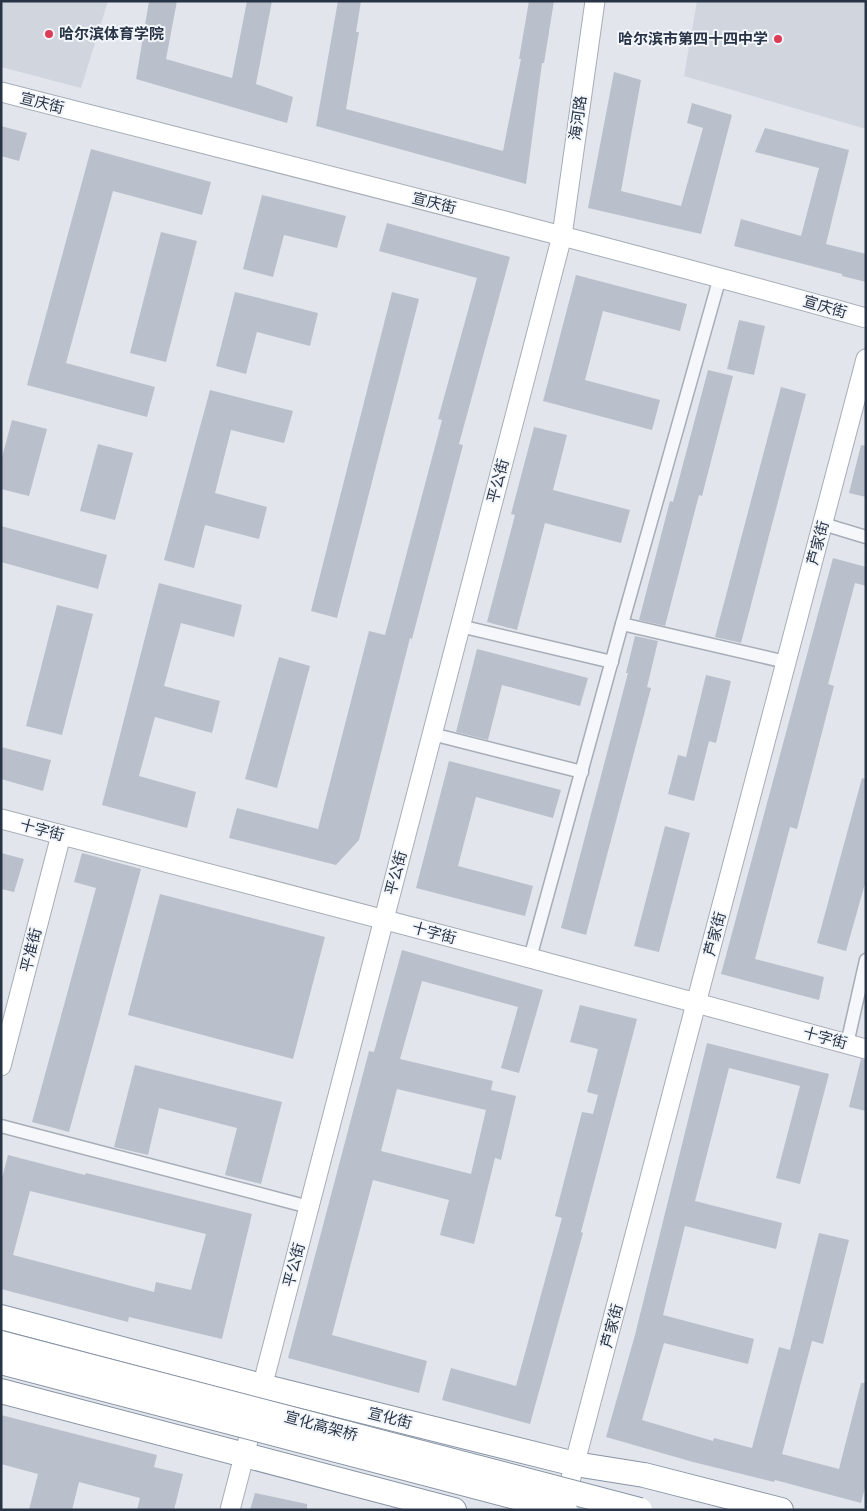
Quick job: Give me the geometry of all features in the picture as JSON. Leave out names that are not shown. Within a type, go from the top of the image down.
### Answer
[{"type":"highway","name":"宣化街","points":[[1,1317],[262,1386],[575,1464],[644,1475],[781,1510]]},
{"type":"highway","name":"宣化高架桥","points":[[1,1343],[640,1510]]},
{"type":"highway","name":"宣化高架桥","points":[[1,1362],[564,1510]]},
{"type":"highway","points":[[1,1391],[454,1510]]},
{"type":"highway","points":[[575,1464],[642,1488],[717,1510]]},
{"type":"street","name":"海河路","points":[[562,236],[595,1]]},
{"type":"street","name":"宣庆街","points":[[1,92],[562,236],[866,318]]},
{"type":"street","name":"平公街","points":[[230,1510],[562,236]]},
{"type":"street","points":[[530,958],[720,278]]},
{"type":"street","name":"芦家街","points":[[564,1510],[866,359]]},
{"type":"street","points":[[823,524],[866,537]]},
{"type":"street","points":[[622,624],[786,662]]},
{"type":"street","points":[[460,626],[612,662]]},
{"type":"street","points":[[432,734],[582,772]]},
{"type":"street","name":"十字街","points":[[1,819],[530,958],[866,1049]]},
{"type":"street","name":"平准街","points":[[1,1066],[61,835]]},
{"type":"street","points":[[847,1044],[866,960]]},
{"type":"street","points":[[1,1126],[308,1207]]},
{"type":"shaded area","name":"哈尔滨体育学院","points":[[1,1],[108,1],[81,88],[1,67]]},
{"type":"shaded area","name":"哈尔滨市第四十四中学","points":[[697,1],[866,1],[866,129],[684,76]]},
{"type":"building","points":[[149,1],[177,1],[166,59],[232,78],[247,1],[272,1],[256,84],[293,97],[287,123],[136,79]]},
{"type":"building","points":[[338,1],[361,1],[356,32],[359,32],[346,109],[503,151],[521,59],[519,59],[529,1],[554,1],[544,63],[542,63],[526,184],[316,126]]},
{"type":"building","points":[[614,72],[641,80],[621,191],[681,206],[703,128],[687,123],[692,103],[732,115],[701,234],[588,208]]},
{"type":"building","points":[[1,126],[27,133],[19,161],[1,156]]},
{"type":"building","points":[[765,128],[849,150],[826,244],[866,254],[866,282],[734,246],[741,219],[801,236],[819,168],[755,152]]},
{"type":"building","points":[[91,149],[211,182],[202,215],[113,191],[66,363],[155,387],[147,417],[27,385]]},
{"type":"building","points":[[262,195],[346,216],[337,248],[284,235],[273,277],[243,269]]},
{"type":"building","points":[[387,223],[510,257],[459,444],[463,445],[412,639],[410,638],[359,840],[336,865],[229,838],[237,808],[318,829],[369,631],[385,635],[442,420],[438,419],[477,278],[379,251]]},
{"type":"building","points":[[161,232],[197,241],[166,362],[130,353]]},
{"type":"building","points":[[576,275],[687,304],[680,331],[603,311],[585,380],[660,400],[652,430],[543,401]]},
{"type":"building","points":[[235,292],[318,313],[310,346],[257,332],[246,374],[216,366]]},
{"type":"building","points":[[392,292],[419,299],[337,618],[311,611]]},
{"type":"building","points":[[739,320],[765,326],[754,375],[727,369]]},
{"type":"building","points":[[708,370],[733,376],[702,496],[699,495],[665,626],[639,620],[670,501],[673,502]]},
{"type":"building","points":[[781,387],[806,394],[741,643],[715,637]]},
{"type":"building","points":[[210,390],[293,411],[284,443],[231,430],[215,493],[267,507],[259,539],[205,525],[194,568],[164,560]]},
{"type":"building","points":[[12,420],[47,429],[29,496],[1,489],[1,461]]},
{"type":"building","points":[[534,427],[567,435],[553,490],[630,510],[621,543],[545,523],[517,630],[487,622],[515,515],[511,514]]},
{"type":"building","points":[[98,444],[133,453],[115,520],[80,511]]},
{"type":"building","points":[[861,445],[866,446],[866,497],[849,493]]},
{"type":"building","points":[[1,526],[107,555],[98,589],[1,562]]},
{"type":"building","points":[[833,558],[866,567],[866,586],[855,583],[828,684],[834,686],[797,829],[790,827],[755,959],[824,977],[819,1000],[721,974]]},
{"type":"building","points":[[159,583],[242,605],[234,637],[181,623],[164,686],[220,701],[212,733],[155,717],[139,776],[196,792],[187,828],[102,805]]},
{"type":"building","points":[[57,605],[93,614],[62,735],[26,726]]},
{"type":"building","points":[[635,636],[658,641],[647,687],[651,688],[586,935],[561,928],[628,673],[626,673]]},
{"type":"building","points":[[477,649],[588,678],[580,706],[502,685],[488,740],[456,732]]},
{"type":"building","points":[[279,657],[310,666],[277,788],[245,779]]},
{"type":"building","points":[[706,675],[731,681],[716,743],[709,741],[694,801],[668,794],[678,755],[686,757]]},
{"type":"building","points":[[1,747],[51,760],[43,791],[1,779]]},
{"type":"building","points":[[449,761],[561,790],[553,818],[476,797],[458,866],[533,886],[525,916],[416,888]]},
{"type":"building","points":[[862,778],[866,779],[866,880],[846,951],[817,943]]},
{"type":"building","points":[[665,826],[690,833],[659,952],[634,946]]},
{"type":"building","points":[[1,853],[24,859],[14,892],[1,889]]},
{"type":"building","points":[[82,853],[141,869],[69,1132],[32,1122],[96,888],[74,882]]},
{"type":"building","points":[[160,894],[325,937],[293,1059],[128,1015]]},
{"type":"building","points":[[402,950],[543,990],[519,1073],[501,1068],[518,1007],[422,981],[400,1059],[493,1081],[491,1090],[516,1096],[501,1160],[495,1158],[474,1244],[440,1235],[449,1200],[373,1180],[332,1335],[427,1361],[419,1393],[288,1358],[369,1051],[374,1052]],"holes":[[[397,1089],[486,1110],[471,1174],[381,1151]]]},
{"type":"building","points":[[580,1005],[637,1019],[581,1232],[583,1233],[530,1424],[442,1400],[451,1368],[516,1386],[562,1218],[555,1216],[582,1112],[593,1114],[598,1095],[587,1092],[598,1049],[570,1042]]},
{"type":"building","points":[[707,1043],[829,1074],[800,1184],[776,1178],[800,1086],[729,1068],[695,1201],[782,1223],[776,1249],[685,1226],[663,1315],[754,1339],[748,1364],[664,1343],[642,1420],[713,1441],[714,1438],[752,1448],[779,1347],[790,1350],[819,1233],[849,1240],[823,1344],[812,1341],[782,1454],[839,1469],[861,1383],[866,1383],[866,1484],[861,1503],[775,1480],[774,1482],[693,1462],[606,1437],[635,1335]]},
{"type":"building","points":[[861,1059],[866,1060],[866,1111],[849,1107]]},
{"type":"building","points":[[135,1065],[282,1102],[261,1184],[225,1175],[237,1128],[159,1108],[148,1155],[114,1147]]},
{"type":"building","points":[[8,1155],[252,1214],[222,1339],[129,1317],[128,1322],[1,1289],[1,1182]],"holes":[[[30,1191],[206,1234],[191,1290],[156,1282],[154,1292],[13,1255]]]},
{"type":"building","points":[[1,1415],[157,1455],[154,1467],[183,1474],[174,1510],[137,1510],[140,1498],[79,1482],[72,1510],[29,1510],[38,1474],[1,1464]]},
{"type":"building","points":[[255,1493],[307,1504],[307,1510],[250,1510]]},
{"type":"place","name":"哈尔滨体育学院","points":[[49,34]]},
{"type":"place","name":"哈尔滨市第四十四中学","points":[[778,39]]}]
